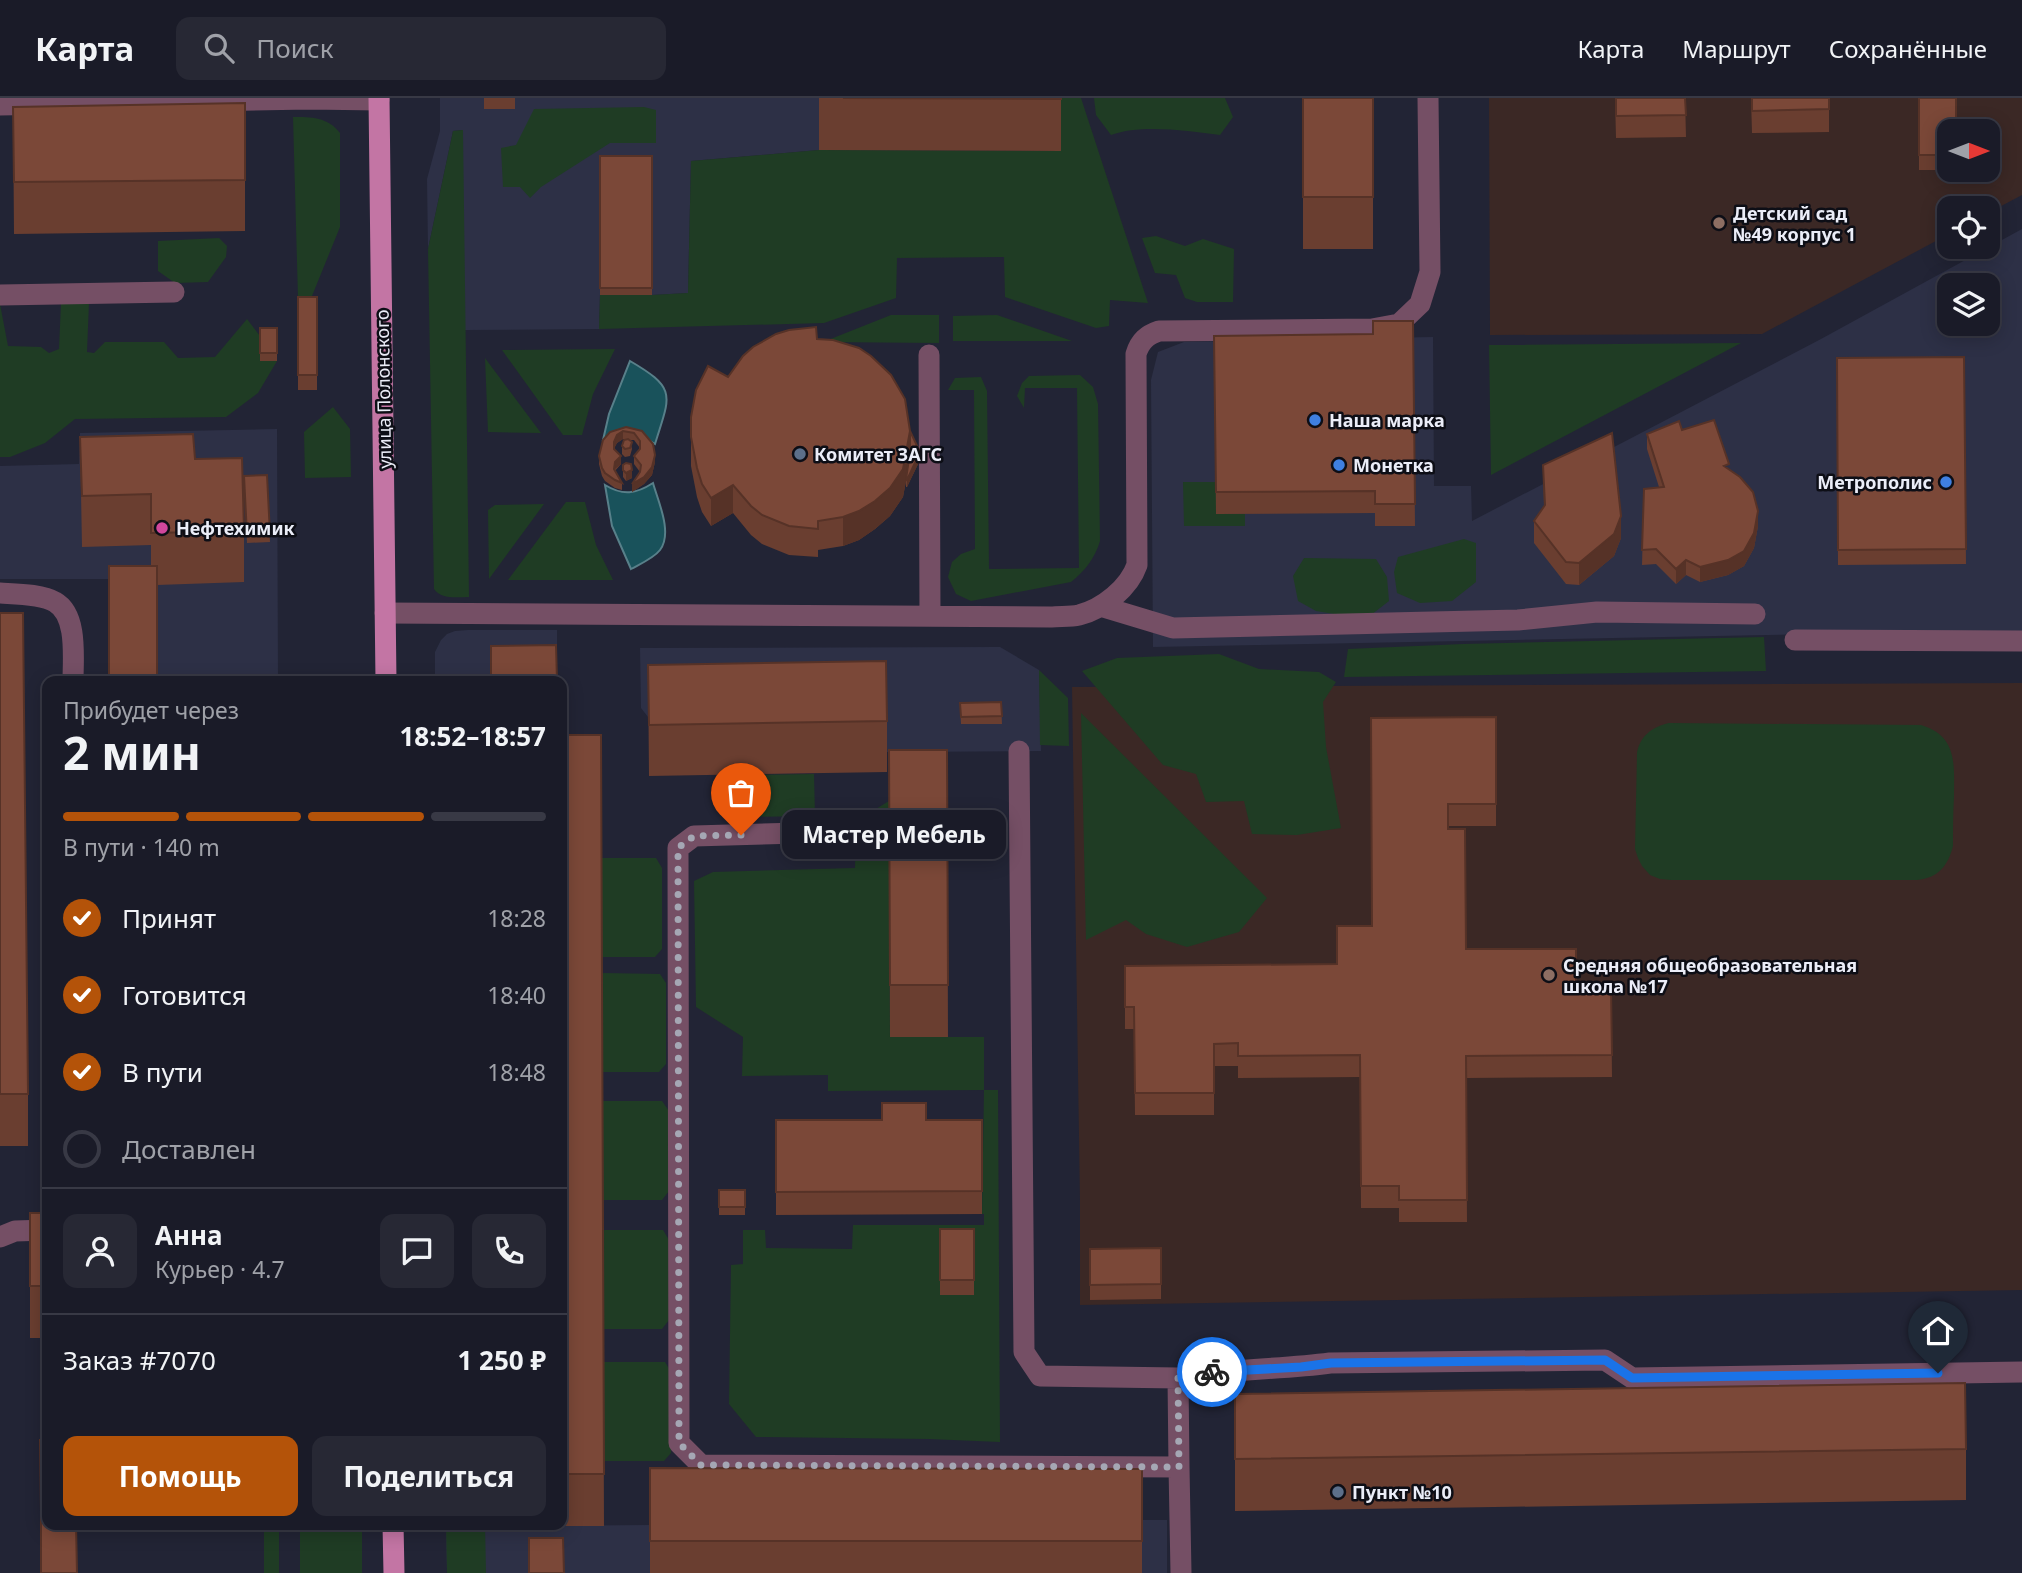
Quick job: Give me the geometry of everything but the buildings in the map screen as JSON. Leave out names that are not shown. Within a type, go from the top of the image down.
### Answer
[{"type":"main road","name":"улица Полонского","points":[[379,99],[386,676]]},
{"type":"main road","points":[[393,1530],[394,1573]]},
{"type":"lane","points":[[385,613],[1051,617],[1079,615],[1100,606],[1120,591],[1133,575],[1137,565],[1136,354],[1139,344],[1159,331],[1372,330],[1399,324],[1420,304],[1430,272],[1428,98]]},
{"type":"lane","points":[[0,105],[379,99]]},
{"type":"lane","points":[[0,295],[174,292]]},
{"type":"lane","points":[[929,355],[930,616]]},
{"type":"lane","points":[[0,593],[34,596],[55,602],[65,612],[72,629],[73,676]]},
{"type":"lane","points":[[1100,606],[1173,628],[1518,620],[1597,612],[1755,614]]},
{"type":"lane","points":[[1795,640],[2022,641]]},
{"type":"lane","points":[[1018,751],[1024,1352],[1040,1376],[1178,1378],[1210,1372],[1331,1363],[1605,1360],[1632,1378],[2022,1372]]},
{"type":"lane","points":[[836,832],[694,836],[678,848],[679,1443],[701,1465],[1179,1467]]},
{"type":"lane","points":[[0,1237],[15,1231],[42,1230]]},
{"type":"lane","points":[[1178,1378],[1181,1573]]},
{"type":"shaded area","points":[[440,98],[820,98],[819,150],[691,161],[688,293],[600,295],[599,329],[464,330],[462,130],[453,131],[428,249],[427,179],[440,131]]},
{"type":"shaded area","points":[[1061,98],[1081,98],[1148,303],[1110,300],[1109,326],[1096,328],[1005,297],[1004,257],[897,258],[896,298],[824,323],[599,329],[600,295],[688,293],[691,161],[819,150],[1061,151]]},
{"type":"shaded area","points":[[1094,98],[1225,98],[1233,117],[1220,135],[1150,129],[1111,135],[1096,115]]},
{"type":"shaded area","name":"Детский сад №49 корпус 1","points":[[1489,98],[2022,98],[2022,195],[2000,207],[2000,196],[1937,196],[1937,240],[1762,334],[1490,335]]},
{"type":"shaded area","points":[[644,107],[656,110],[656,143],[610,143],[541,187],[530,198],[520,187],[503,187],[501,148],[516,145],[534,109]]},
{"type":"shaded area","points":[[293,117],[325,121],[340,133],[340,227],[312,296],[298,298]]},
{"type":"shaded area","points":[[463,130],[469,597],[454,597],[441,595],[434,589],[428,249],[453,131]]},
{"type":"shaded area","points":[[2022,229],[2022,635],[1822,634],[1153,647],[1151,380],[1158,352],[1184,342],[1433,337],[1434,486],[1471,486],[1472,521],[1937,276],[1937,336],[2000,336],[2000,273],[1942,273],[1967,259],[2000,259],[2000,241]]},
{"type":"shaded area","points":[[1156,236],[1185,246],[1203,239],[1234,249],[1233,302],[1197,302],[1185,298],[1176,275],[1155,273],[1142,238]]},
{"type":"shaded area","points":[[219,238],[227,246],[226,257],[208,282],[175,283],[158,271],[158,241]]},
{"type":"shaded area","points":[[61,303],[89,303],[87,352],[94,353],[105,342],[164,342],[178,358],[215,357],[247,319],[260,336],[260,361],[277,361],[258,393],[226,417],[75,419],[45,443],[10,457],[0,457],[0,304],[8,346],[41,347],[49,353],[59,349]]},
{"type":"shaded area","points":[[891,315],[939,315],[939,343],[823,342]]},
{"type":"shaded area","points":[[997,315],[1072,341],[953,341],[953,316]]},
{"type":"shaded area","points":[[1741,343],[1491,475],[1489,345]]},
{"type":"shaded area","points":[[615,349],[593,394],[582,435],[563,435],[502,350]]},
{"type":"shaded area","points":[[485,358],[541,433],[488,432]]},
{"type":"shaded area","points":[[630,361],[656,379],[666,395],[664,414],[655,444],[636,437],[603,440],[609,414]]},
{"type":"shaded area","points":[[1080,375],[1093,387],[1098,404],[1100,541],[1092,559],[1071,582],[971,601],[956,594],[948,577],[952,562],[961,554],[975,549],[974,390],[948,390],[955,378],[981,377],[987,391],[989,569],[1079,568],[1077,388],[1025,388],[1024,408],[1017,396],[1022,383],[1029,376]]},
{"type":"shaded area","points":[[333,407],[350,429],[351,477],[305,478],[304,432]]},
{"type":"shaded area","points":[[277,429],[278,676],[157,676],[156,589],[109,589],[108,579],[0,579],[0,466],[79,464],[80,433]]},
{"type":"shaded area","points":[[1183,482],[1216,482],[1216,514],[1245,514],[1245,526],[1184,526]]},
{"type":"shaded area","points":[[653,483],[665,526],[664,543],[654,556],[631,569],[612,526],[605,485],[618,491],[629,492],[641,490]]},
{"type":"shaded area","points":[[566,502],[585,502],[596,545],[613,580],[508,580]]},
{"type":"shaded area","points":[[544,504],[489,579],[488,510],[495,505]]},
{"type":"shaded area","points":[[1464,539],[1476,543],[1476,582],[1452,601],[1420,603],[1397,593],[1394,572],[1398,557]]},
{"type":"shaded area","points":[[1304,558],[1376,559],[1387,577],[1389,601],[1371,615],[1346,616],[1316,611],[1298,601],[1293,576]]},
{"type":"shaded area","points":[[557,630],[557,676],[435,676],[435,652],[441,640],[455,631]]},
{"type":"shaded area","points":[[1764,637],[1766,671],[1344,677],[1348,649]]},
{"type":"shaded area","points":[[1000,647],[1039,670],[1041,751],[887,752],[648,717],[641,708],[640,648]]},
{"type":"shaded area","points":[[1219,654],[1259,669],[1319,672],[1336,682],[1323,702],[1326,747],[1341,828],[1297,835],[1252,834],[1244,801],[1206,802],[1196,774],[1163,765],[1082,671],[1117,658]]},
{"type":"shaded area","points":[[1039,670],[1068,698],[1069,746],[1040,745]]},
{"type":"shaded area","name":"Средняя общеобразовательная школа №17","points":[[2022,683],[2022,1290],[1080,1305],[1072,687]]},
{"type":"shaded area","points":[[1081,713],[1267,898],[1239,932],[1187,947],[1146,934],[1126,920],[1086,940]]},
{"type":"shaded area","points":[[1669,723],[1921,725],[1933,730],[1948,744],[1953,763],[1953,846],[1948,859],[1936,874],[1917,880],[1671,880],[1650,875],[1642,866],[1635,849],[1637,753],[1648,733]]},
{"type":"shaded area","points":[[814,774],[815,816],[733,817],[732,775]]},
{"type":"shaded area","points":[[889,801],[890,1037],[984,1037],[984,1090],[828,1091],[828,1075],[742,1076],[743,1037],[696,1007],[694,881],[713,872],[855,868],[856,821]]},
{"type":"shaded area","points":[[601,858],[656,858],[662,868],[662,949],[655,957],[601,957]]},
{"type":"shaded area","points":[[602,973],[660,974],[666,983],[666,1064],[659,1072],[602,1072]]},
{"type":"shaded area","points":[[984,1090],[998,1090],[1000,1442],[756,1437],[729,1404],[731,1265],[743,1264],[743,1230],[765,1230],[766,1248],[852,1249],[853,1225],[984,1225]],"holes":[[[940,1244],[974,1295],[940,1295]]]},
{"type":"shaded area","points":[[602,1101],[662,1101],[669,1111],[669,1191],[662,1200],[603,1200]]},
{"type":"shaded area","points":[[603,1230],[663,1230],[669,1240],[669,1320],[662,1329],[604,1329]]},
{"type":"shaded area","points":[[604,1362],[665,1362],[671,1372],[671,1453],[664,1461],[604,1461]]},
{"type":"shaded area","points":[[1142,1520],[1167,1520],[1167,1573],[1142,1573]]},
{"type":"shaded area","points":[[650,1525],[650,1573],[447,1573],[446,1530],[567,1530],[567,1526]]},
{"type":"shaded area","points":[[264,1530],[279,1530],[279,1573],[264,1573]]},
{"type":"shaded area","points":[[300,1530],[362,1530],[362,1573],[300,1573]]},
{"type":"shaded area","points":[[446,1530],[485,1530],[486,1573],[447,1573]]},
{"type":"way so far","points":[[741,835],[694,836],[678,848],[679,1443],[701,1465],[1179,1467],[1178,1378],[1212,1372]]},
{"type":"place","name":"Детский сад №49 корпус 1","points":[[1719,223]]},
{"type":"place","name":"Наша марка","points":[[1315,420]]},
{"type":"place","name":"Комитет ЗАГС","points":[[800,454]]},
{"type":"place","name":"Монетка","points":[[1339,465]]},
{"type":"place","name":"Метрополис","points":[[1946,482]]},
{"type":"place","name":"Нефтехимик","points":[[162,528]]},
{"type":"place","name":"Мастер Мебель","points":[[741,835]]},
{"type":"place","name":"Средняя общеобразовательная школа №17","points":[[1549,975]]},
{"type":"place","name":"Пункт №10","points":[[1338,1492]]},
{"type":"route","points":[[1212,1372],[1331,1363],[1605,1360],[1632,1378],[1938,1373]]}]
